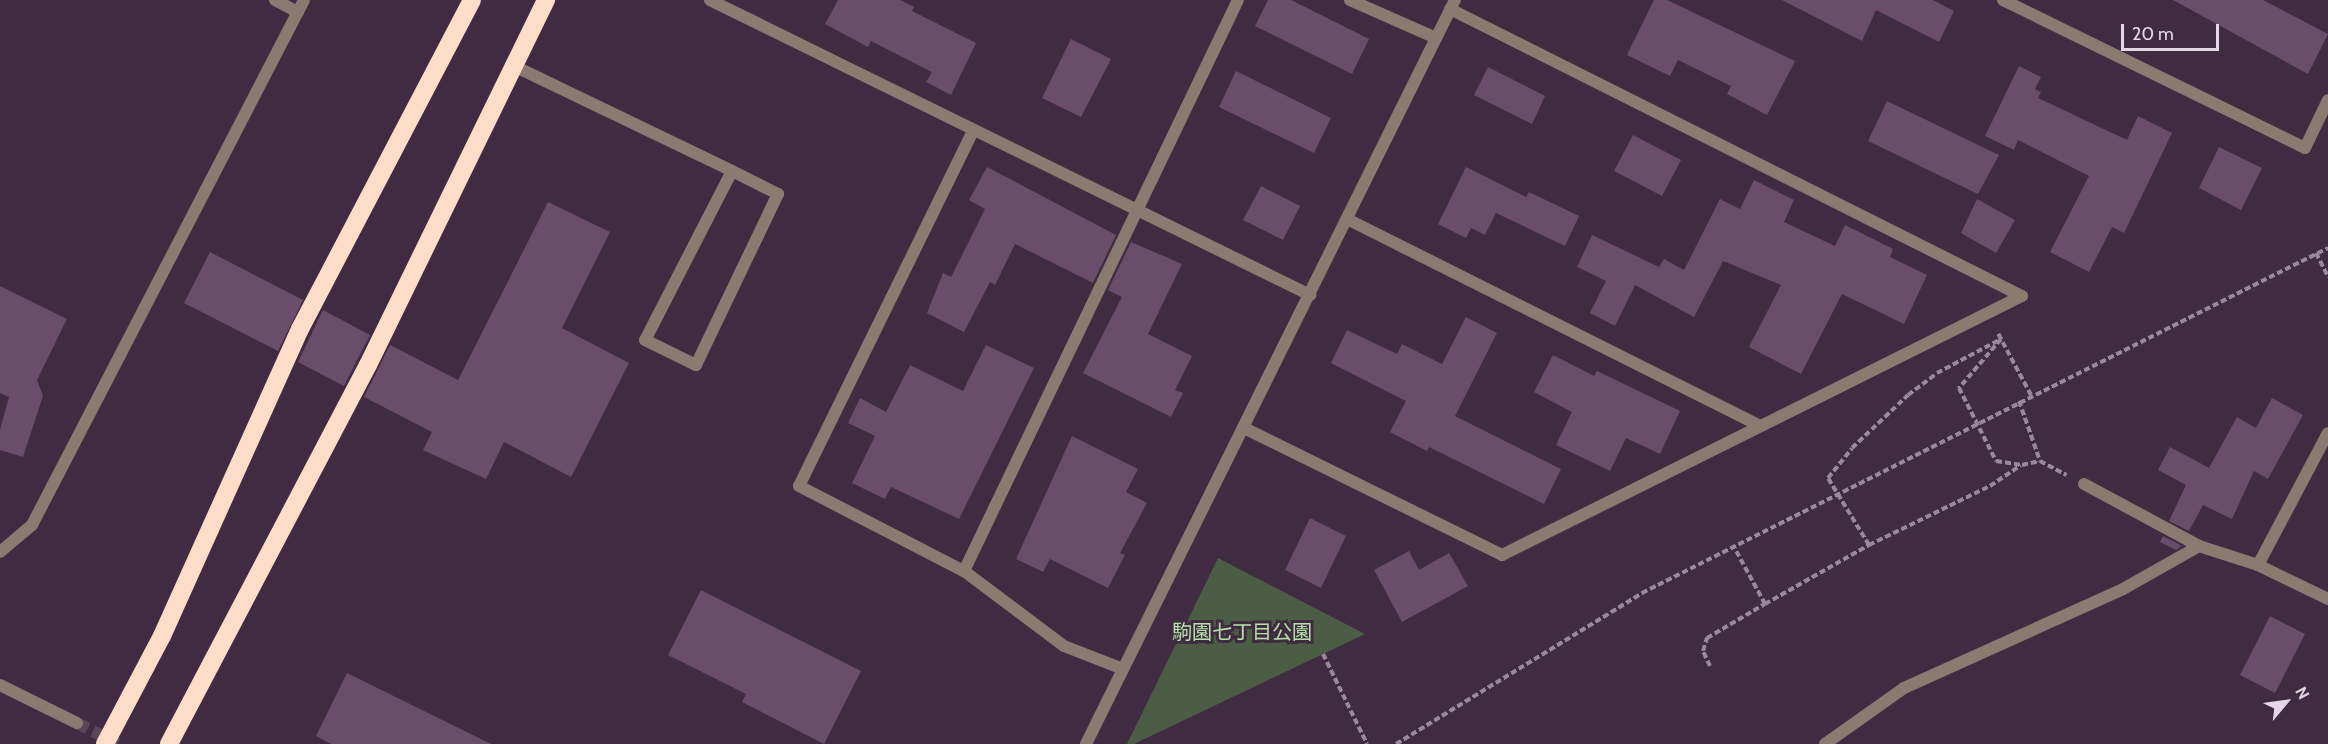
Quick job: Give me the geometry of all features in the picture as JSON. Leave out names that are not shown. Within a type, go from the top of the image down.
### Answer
[{"type":"highway","points":[[105,744],[162,636],[300,329],[472,0]]},
{"type":"highway","points":[[169,744],[368,365],[546,0]]},
{"type":"street","points":[[275,0],[298,12]]},
{"type":"street","points":[[0,552],[32,525],[304,0]]},
{"type":"street","points":[[710,0],[1137,213],[1310,295]]},
{"type":"street","points":[[964,572],[1238,0]]},
{"type":"street","points":[[1350,0],[1436,38]]},
{"type":"street","points":[[2003,0],[2305,148],[2328,100]]},
{"type":"street","points":[[1086,744],[1452,5],[2022,296],[1502,555],[1244,429]]},
{"type":"street","points":[[514,66],[732,171],[778,194],[696,365],[645,340],[732,171]]},
{"type":"street","points":[[973,131],[799,486],[964,572],[1064,646],[1123,669]]},
{"type":"street","points":[[1347,219],[1760,426]]},
{"type":"street","points":[[2258,565],[2328,433]]},
{"type":"street","points":[[2084,484],[2199,546],[2258,565],[2328,599]]},
{"type":"street","points":[[1825,744],[1904,688],[2123,589],[2199,546]]},
{"type":"street","points":[[0,685],[77,723]]},
{"type":"path","points":[[1396,744],[1642,593],[2019,401],[2328,248]]},
{"type":"path","points":[[2316,253],[2328,277]]},
{"type":"path","points":[[2007,324],[1996,329],[2031,395]]},
{"type":"path","points":[[2001,339],[1959,388],[1975,425],[1996,460],[2022,465]]},
{"type":"path","points":[[1869,545],[1828,478],[1881,419],[1937,373],[2001,339]]},
{"type":"path","points":[[2019,401],[2040,461]]},
{"type":"path","points":[[1710,666],[1703,651],[1707,638],[1869,545],[1990,486],[2022,465],[2040,461],[2084,484]]},
{"type":"path","points":[[1733,545],[1765,604]]},
{"type":"path","points":[[1323,654],[1367,744]]},
{"type":"green space","name":"駒園七丁目公園","points":[[1218,558],[1365,634],[1134,744],[1127,744]]},
{"type":"building","points":[[838,0],[900,0],[914,7],[912,11],[976,43],[951,95],[926,82],[932,72],[871,41],[868,47],[825,24]]},
{"type":"building","points":[[1268,0],[1291,0],[1369,39],[1352,74],[1255,26]]},
{"type":"building","points":[[1654,0],[1667,0],[1795,61],[1767,115],[1727,94],[1731,86],[1678,60],[1670,76],[1627,55]]},
{"type":"building","points":[[1782,0],[1933,0],[1954,11],[1939,42],[1876,10],[1862,41]]},
{"type":"building","points":[[2173,0],[2263,0],[2328,34],[2308,74]]},
{"type":"building","points":[[1071,39],[1111,59],[1081,117],[1042,98]]},
{"type":"building","points":[[2019,66],[2041,77],[2035,89],[2041,92],[2038,98],[2127,140],[2138,116],[2172,133],[2124,233],[2112,227],[2089,272],[2050,252],[2089,176],[2018,140],[2014,150],[1985,136]]},
{"type":"building","points":[[1488,67],[1545,96],[1532,124],[1474,95]]},
{"type":"building","points":[[1236,71],[1331,118],[1314,153],[1219,107]]},
{"type":"building","points":[[1887,101],[1999,155],[1978,194],[1868,141]]},
{"type":"building","points":[[1633,135],[1681,160],[1662,196],[1614,171]]},
{"type":"building","points":[[2219,147],[2262,168],[2241,210],[2199,188]]},
{"type":"building","points":[[987,167],[1116,235],[1093,283],[1015,244],[995,285],[990,282],[964,332],[927,313],[943,273],[951,277],[985,209],[969,200]]},
{"type":"building","points":[[1466,167],[1526,197],[1529,192],[1579,216],[1565,246],[1496,213],[1485,235],[1471,228],[1466,238],[1438,224]]},
{"type":"building","points":[[1754,180],[1794,200],[1784,222],[1835,246],[1845,225],[1893,249],[1890,257],[1927,275],[1904,324],[1842,294],[1801,374],[1749,347],[1781,285],[1723,261],[1694,317],[1635,285],[1615,326],[1590,313],[1606,281],[1577,267],[1592,235],[1659,267],[1664,259],[1684,270],[1720,199],[1740,209]]},
{"type":"building","points":[[1261,186],[1300,206],[1283,240],[1243,220]]},
{"type":"building","points":[[1977,199],[2015,220],[1996,253],[1961,233]]},
{"type":"building","points":[[548,202],[610,232],[562,328],[629,363],[571,477],[504,442],[486,479],[423,450],[432,432],[364,397],[390,345],[458,380]]},
{"type":"building","points":[[1131,242],[1182,264],[1148,334],[1192,356],[1175,390],[1183,393],[1171,417],[1083,373],[1122,297],[1108,290]]},
{"type":"building","points":[[210,252],[303,300],[278,351],[184,303]]},
{"type":"building","points":[[0,286],[67,319],[37,380],[43,396],[23,457],[0,450],[0,430],[9,397],[0,393]]},
{"type":"building","points":[[323,310],[370,335],[344,386],[298,362]]},
{"type":"building","points":[[1466,317],[1497,333],[1455,416],[1561,469],[1544,504],[1429,447],[1427,451],[1390,432],[1406,401],[1331,363],[1347,330],[1397,354],[1402,344],[1442,364]]},
{"type":"building","points":[[986,345],[1034,368],[959,519],[891,487],[885,499],[852,483],[875,436],[848,423],[860,398],[886,412],[910,365],[963,391]]},
{"type":"building","points":[[1553,355],[1594,376],[1597,371],[1680,411],[1660,454],[1626,438],[1610,471],[1556,445],[1572,412],[1534,392]]},
{"type":"building","points":[[2272,398],[2303,415],[2268,479],[2254,471],[2232,519],[2203,505],[2189,531],[2169,521],[2186,485],[2158,470],[2170,447],[2209,468],[2237,417],[2256,428]]},
{"type":"building","points":[[1072,436],[1138,469],[1126,492],[1147,503],[1120,553],[1125,555],[1108,588],[1050,559],[1043,572],[1016,559]]},
{"type":"building","points":[[1310,518],[1346,536],[1321,588],[1285,570]]},
{"type":"building","points":[[2163,536],[2182,546],[2176,550],[2160,542]]},
{"type":"building","points":[[1409,551],[1419,570],[1449,553],[1468,586],[1402,622],[1374,570]]},
{"type":"building","points":[[701,590],[861,671],[824,744],[742,702],[746,694],[668,655]]},
{"type":"building","points":[[2270,616],[2305,634],[2275,693],[2240,675]]},
{"type":"building","points":[[347,673],[491,744],[331,744],[316,736]]},
{"type":"tunnel","points":[[77,723],[118,744]]}]
